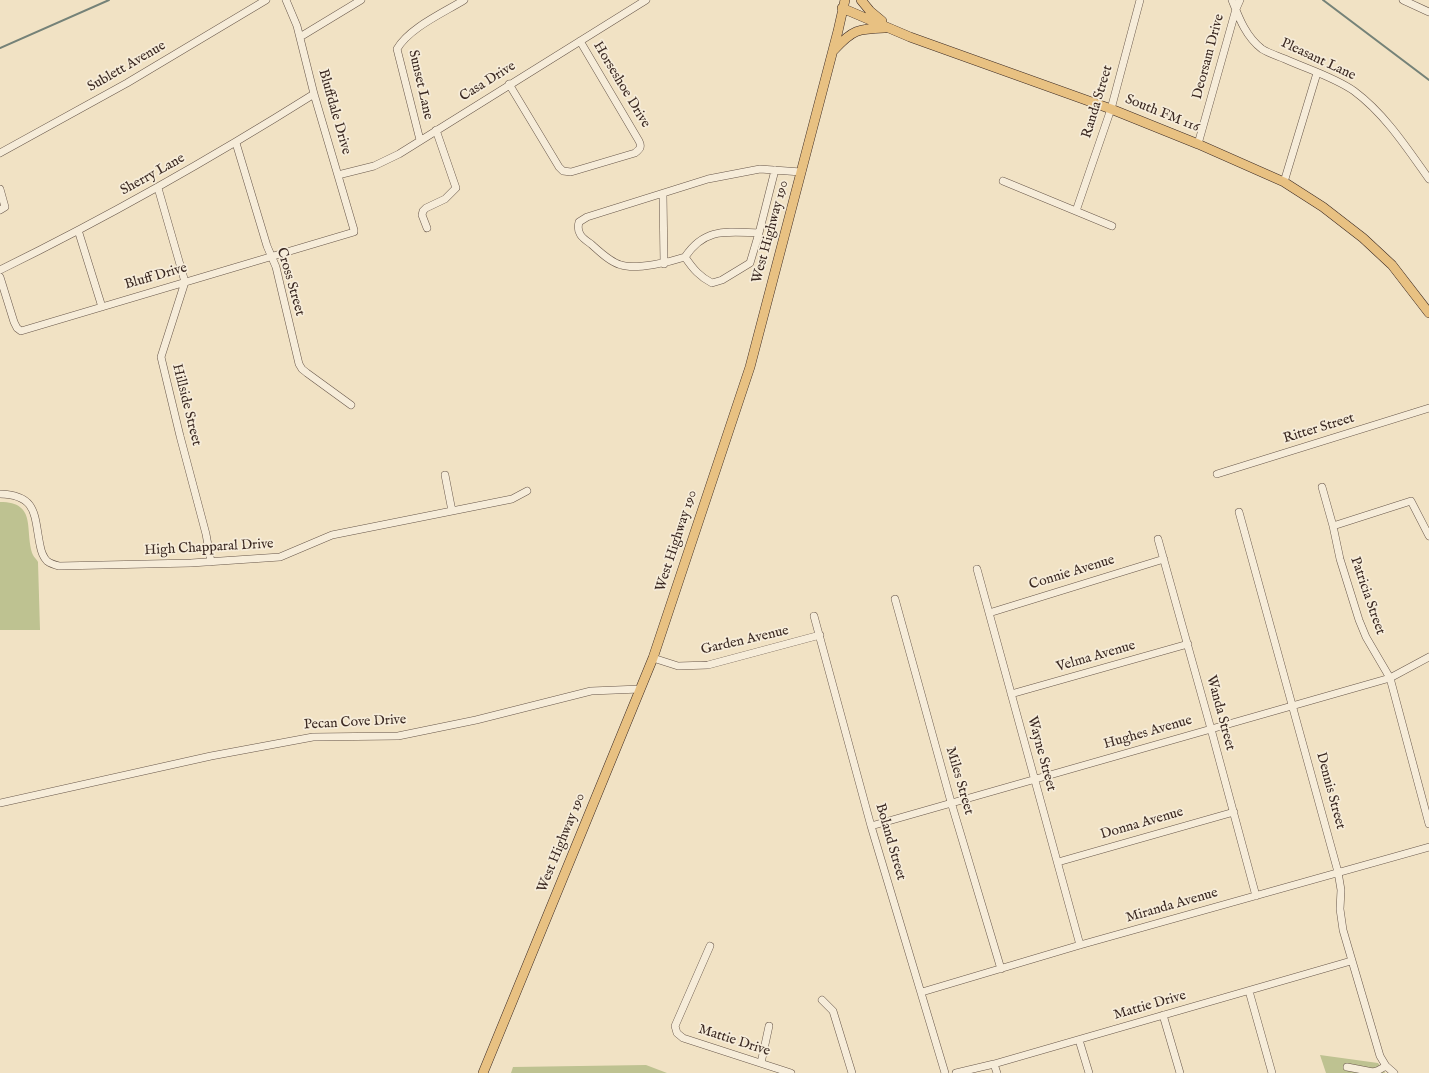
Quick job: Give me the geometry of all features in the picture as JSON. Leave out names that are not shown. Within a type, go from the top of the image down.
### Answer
[{"type":"main road","points":[[861,0],[870,11],[890,29]]},
{"type":"main road","name":"South FM 116","points":[[843,3],[890,29],[1111,109],[1198,144],[1284,182],[1323,207],[1363,238],[1392,265],[1429,313]]},
{"type":"main road","name":"West Highway 190","points":[[483,1073],[653,658],[750,367],[833,51],[843,3]]},
{"type":"main road","points":[[833,51],[844,39],[858,30],[890,29]]},
{"type":"street","name":"Sublett Avenue","points":[[0,153],[127,83],[266,0]]},
{"type":"street","name":"Bluffdale Drive","points":[[286,0],[295,19],[314,94],[354,232]]},
{"type":"street","points":[[300,37],[361,0]]},
{"type":"street","name":"Sunset Lane","points":[[420,140],[397,49],[401,41],[410,32],[464,0]]},
{"type":"street","name":"Casa Drive","points":[[338,175],[374,166],[399,154],[508,84],[580,42],[646,0]]},
{"type":"street","name":"Randa Street","points":[[1076,211],[1111,109],[1140,0]]},
{"type":"street","name":"Pleasant Lane","points":[[1232,0],[1243,26],[1263,49],[1352,90],[1386,120],[1428,174]]},
{"type":"street","name":"Deorsam Drive","points":[[1198,144],[1236,8],[1240,0]]},
{"type":"street","points":[[1403,0],[1429,12]]},
{"type":"street","name":"Horseshoe Drive","points":[[508,84],[559,167],[563,171],[571,172],[635,153],[641,145],[639,140],[580,42]]},
{"type":"street","points":[[1284,182],[1317,73]]},
{"type":"street","name":"Sherry Lane","points":[[0,270],[158,188],[236,143],[314,94]]},
{"type":"street","points":[[426,228],[422,215],[423,211],[445,199],[456,188],[436,130]]},
{"type":"street","name":"Cross Street","points":[[236,143],[267,246],[276,267],[299,364],[307,373],[351,405]]},
{"type":"street","points":[[759,234],[724,232],[702,239],[691,248],[685,257],[664,264],[623,266],[614,262],[582,238],[577,228],[579,222],[587,217],[708,179],[760,169],[801,172]]},
{"type":"street","points":[[685,257],[692,268],[704,279],[712,283],[722,280],[750,263],[775,170]]},
{"type":"street","points":[[1003,181],[1112,226]]},
{"type":"street","points":[[158,188],[185,282]]},
{"type":"street","points":[[0,189],[3,208]]},
{"type":"street","points":[[662,194],[664,264]]},
{"type":"street","points":[[78,230],[102,307]]},
{"type":"street","name":"Bluff Drive","points":[[0,277],[14,322],[17,328],[21,331],[354,232]]},
{"type":"street","name":"Hillside Street","points":[[185,282],[161,357],[206,534],[211,562]]},
{"type":"street","name":"Ritter Street","points":[[1218,474],[1429,408]]},
{"type":"street","points":[[445,475],[452,511]]},
{"type":"street","name":"Patricia Street","points":[[1322,488],[1333,526],[1340,559],[1359,620],[1366,637],[1390,678],[1429,824]]},
{"type":"street","name":"High Chapparal Drive","points":[[0,494],[16,496],[24,500],[32,508],[35,515],[42,554],[46,560],[54,564],[66,566],[211,562],[280,557],[332,535],[512,499],[527,490]]},
{"type":"street","points":[[1333,526],[1411,501],[1429,536]]},
{"type":"street","name":"Dennis Street","points":[[1239,512],[1338,872],[1341,890],[1340,909],[1342,923],[1351,961],[1380,1056],[1386,1066],[1394,1073]]},
{"type":"street","name":"Wanda Street","points":[[1158,539],[1256,896]]},
{"type":"street","name":"Connie Avenue","points":[[989,613],[1164,559]]},
{"type":"street","name":"Wayne Street","points":[[977,569],[1080,945]]},
{"type":"street","name":"Miles Street","points":[[895,599],[951,802],[1001,969]]},
{"type":"street","name":"Boland Street","points":[[814,616],[871,826],[922,992],[945,1073]]},
{"type":"street","name":"Garden Avenue","points":[[653,658],[678,666],[708,665],[820,636]]},
{"type":"street","name":"Velma Avenue","points":[[1012,694],[1188,644]]},
{"type":"street","name":"Hughes Avenue","points":[[871,826],[1390,678],[1429,657]]},
{"type":"street","name":"Pecan Cove Drive","points":[[0,803],[211,756],[313,736],[398,736],[476,720],[591,691],[640,689]]},
{"type":"street","name":"Donna Avenue","points":[[1058,862],[1234,812]]},
{"type":"street","name":"Miranda Avenue","points":[[922,992],[1080,945],[1429,847]]},
{"type":"street","name":"Mattie Drive","points":[[710,946],[675,1026],[677,1032],[683,1038],[791,1073]]},
{"type":"street","name":"Mattie Drive","points":[[956,1073],[1080,1040],[1351,961]]},
{"type":"street","points":[[1248,991],[1272,1073]]},
{"type":"street","points":[[822,1000],[833,1011],[852,1073]]},
{"type":"street","points":[[1164,1015],[1180,1073]]},
{"type":"street","points":[[761,1063],[769,1026]]},
{"type":"street","points":[[1080,1040],[1089,1073]]},
{"type":"street","points":[[994,1064],[997,1073]]},
{"type":"street","points":[[1347,1067],[1373,1072],[1386,1066]]},
{"type":"green space","points":[[0,502],[12,503],[20,507],[25,512],[33,555],[38,562],[40,630],[0,630]]},
{"type":"green space","points":[[1320,1055],[1378,1063],[1385,1073],[1326,1073]]},
{"type":"green space","points":[[646,1065],[667,1073],[511,1073],[513,1067]]},
{"type":"waterway","points":[[0,48],[109,0]]},
{"type":"waterway","points":[[1323,0],[1429,80]]}]
